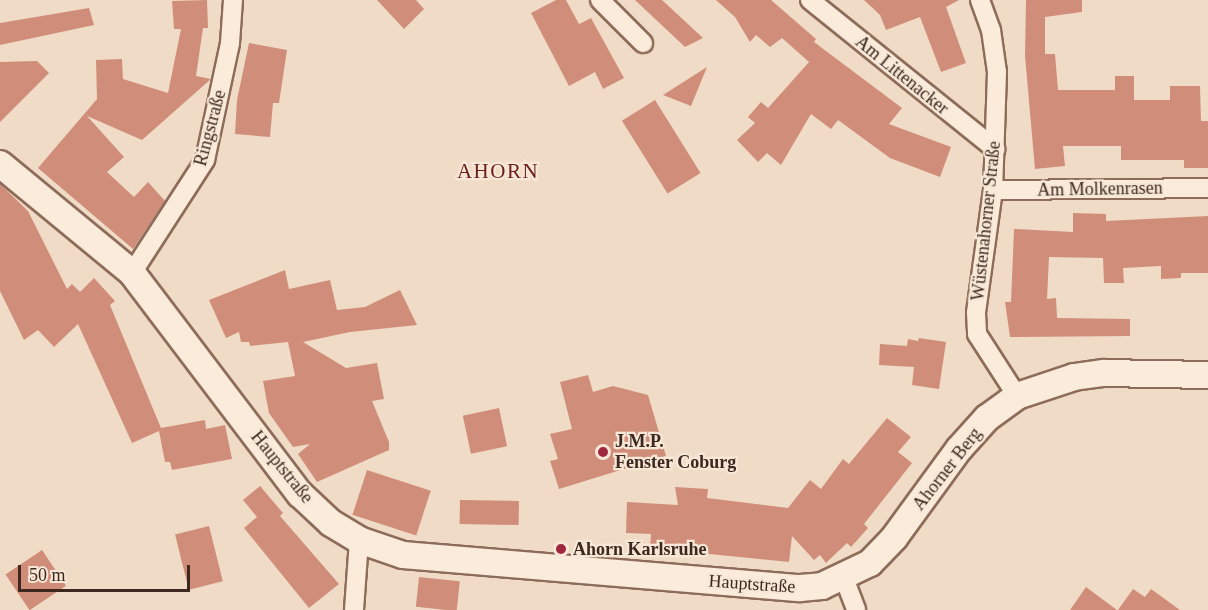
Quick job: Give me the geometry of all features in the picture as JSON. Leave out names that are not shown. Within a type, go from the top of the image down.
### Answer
[{"type":"street","name":"Ringstraße","points":[[132,273],[205,160],[230,43],[233,0]]},
{"type":"street","points":[[600,0],[643,43]]},
{"type":"street","name":"Am Littenacker","points":[[810,0],[995,149]]},
{"type":"street","name":"Wüstenahorner Straße","points":[[980,0],[991,30],[997,72],[993,190],[976,313],[976,334],[1017,396]]},
{"type":"street","name":"Hauptstraße","points":[[0,164],[132,273],[300,494],[331,523],[359,540],[403,555],[446,562],[800,588],[844,578]]},
{"type":"street","name":"Am Molkenrasen","points":[[993,190],[1208,188]]},
{"type":"street","name":"Ahorner Berg","points":[[844,578],[870,563],[894,538],[959,449],[987,418],[1017,396],[1074,377],[1104,373],[1208,375]]},
{"type":"street","points":[[354,610],[359,540]]},
{"type":"street","points":[[844,578],[856,610]]},
{"type":"building","points":[[207,0],[208,28],[203,28],[196,76],[211,79],[142,140],[87,116],[124,157],[107,172],[134,197],[148,182],[165,201],[133,249],[38,168],[97,99],[96,60],[122,59],[123,79],[168,93],[181,29],[174,29],[172,1]]},
{"type":"building","points":[[377,0],[416,0],[424,9],[404,29]]},
{"type":"building","points":[[556,0],[566,0],[579,24],[591,18],[624,78],[603,89],[595,72],[569,86],[531,13]]},
{"type":"building","points":[[635,0],[662,0],[703,38],[685,47]]},
{"type":"building","points":[[716,0],[771,0],[816,39],[814,42],[902,108],[889,124],[951,147],[940,177],[890,158],[838,120],[831,129],[811,114],[781,165],[767,153],[758,162],[737,140],[755,123],[748,117],[761,102],[768,108],[809,62],[782,38],[770,47],[756,35],[750,42],[735,17]]},
{"type":"building","points":[[864,0],[959,0],[946,7],[966,63],[941,72],[920,17],[886,30],[880,15]]},
{"type":"building","points":[[1026,0],[1082,0],[1082,12],[1045,17],[1045,54],[1055,54],[1058,90],[1115,90],[1115,76],[1134,76],[1134,100],[1170,100],[1170,86],[1200,86],[1201,121],[1208,121],[1208,168],[1184,168],[1184,160],[1121,160],[1121,146],[1063,146],[1065,166],[1035,169],[1025,56]]},
{"type":"building","points":[[89,8],[94,25],[0,45],[0,23]]},
{"type":"building","points":[[249,43],[287,50],[279,103],[273,103],[270,137],[235,134],[237,100]]},
{"type":"building","points":[[37,61],[49,73],[0,122],[0,62]]},
{"type":"building","points":[[707,67],[691,106],[663,95]]},
{"type":"building","points":[[655,100],[701,173],[667,194],[622,121]]},
{"type":"building","points":[[0,184],[28,211],[67,289],[72,284],[80,292],[94,278],[115,301],[110,305],[161,428],[205,420],[206,429],[225,425],[232,459],[172,470],[170,462],[165,462],[159,431],[132,443],[78,324],[54,347],[38,330],[24,340],[0,291]]},
{"type":"building","points":[[1073,213],[1106,214],[1106,221],[1208,216],[1208,273],[1181,273],[1181,278],[1161,279],[1161,266],[1123,268],[1124,283],[1104,283],[1103,258],[1049,257],[1047,299],[1056,298],[1057,318],[1130,319],[1130,336],[1010,337],[1005,302],[1011,302],[1014,229],[1073,232]]},
{"type":"building","points":[[285,270],[289,289],[330,280],[337,310],[365,307],[400,290],[417,325],[350,332],[303,342],[346,368],[377,363],[384,399],[372,401],[389,442],[389,450],[317,482],[298,454],[310,444],[293,447],[269,413],[263,381],[295,376],[288,342],[250,346],[249,342],[241,342],[239,332],[226,338],[209,300]]},
{"type":"building","points":[[919,338],[946,342],[939,389],[912,385],[914,367],[879,365],[880,344],[907,346],[908,339],[918,341]]},
{"type":"building","points":[[588,375],[593,392],[613,386],[648,395],[666,456],[559,489],[550,461],[558,459],[550,434],[572,429],[560,382]]},
{"type":"building","points":[[499,408],[507,446],[471,454],[463,416]]},
{"type":"building","points":[[887,418],[911,437],[898,452],[912,463],[864,524],[868,528],[851,547],[847,543],[826,563],[820,555],[814,560],[792,536],[789,562],[650,548],[651,534],[626,533],[627,502],[678,505],[675,487],[708,489],[707,498],[788,508],[810,480],[821,489],[843,459],[849,464]]},
{"type":"building","points":[[367,470],[431,491],[416,535],[352,515]]},
{"type":"building","points":[[260,486],[283,513],[280,516],[339,584],[309,608],[244,528],[257,517],[243,500]]},
{"type":"building","points":[[460,500],[519,501],[519,525],[460,524]]},
{"type":"building","points":[[209,526],[223,581],[189,590],[175,534]]},
{"type":"building","points":[[42,550],[66,586],[29,610],[6,575]]},
{"type":"building","points":[[419,577],[460,581],[457,610],[416,607]]},
{"type":"building","points":[[1086,587],[1117,610],[1070,610]]},
{"type":"building","points":[[1133,589],[1145,597],[1151,589],[1180,610],[1118,610]]},
{"type":"place","name":"J.M.P. Fenster Coburg","points":[[603,452]]},
{"type":"place","name":"Ahorn Karlsruhe","points":[[561,549]]},
{"type":"district","name":"AHORN","points":[[498,171]]}]
